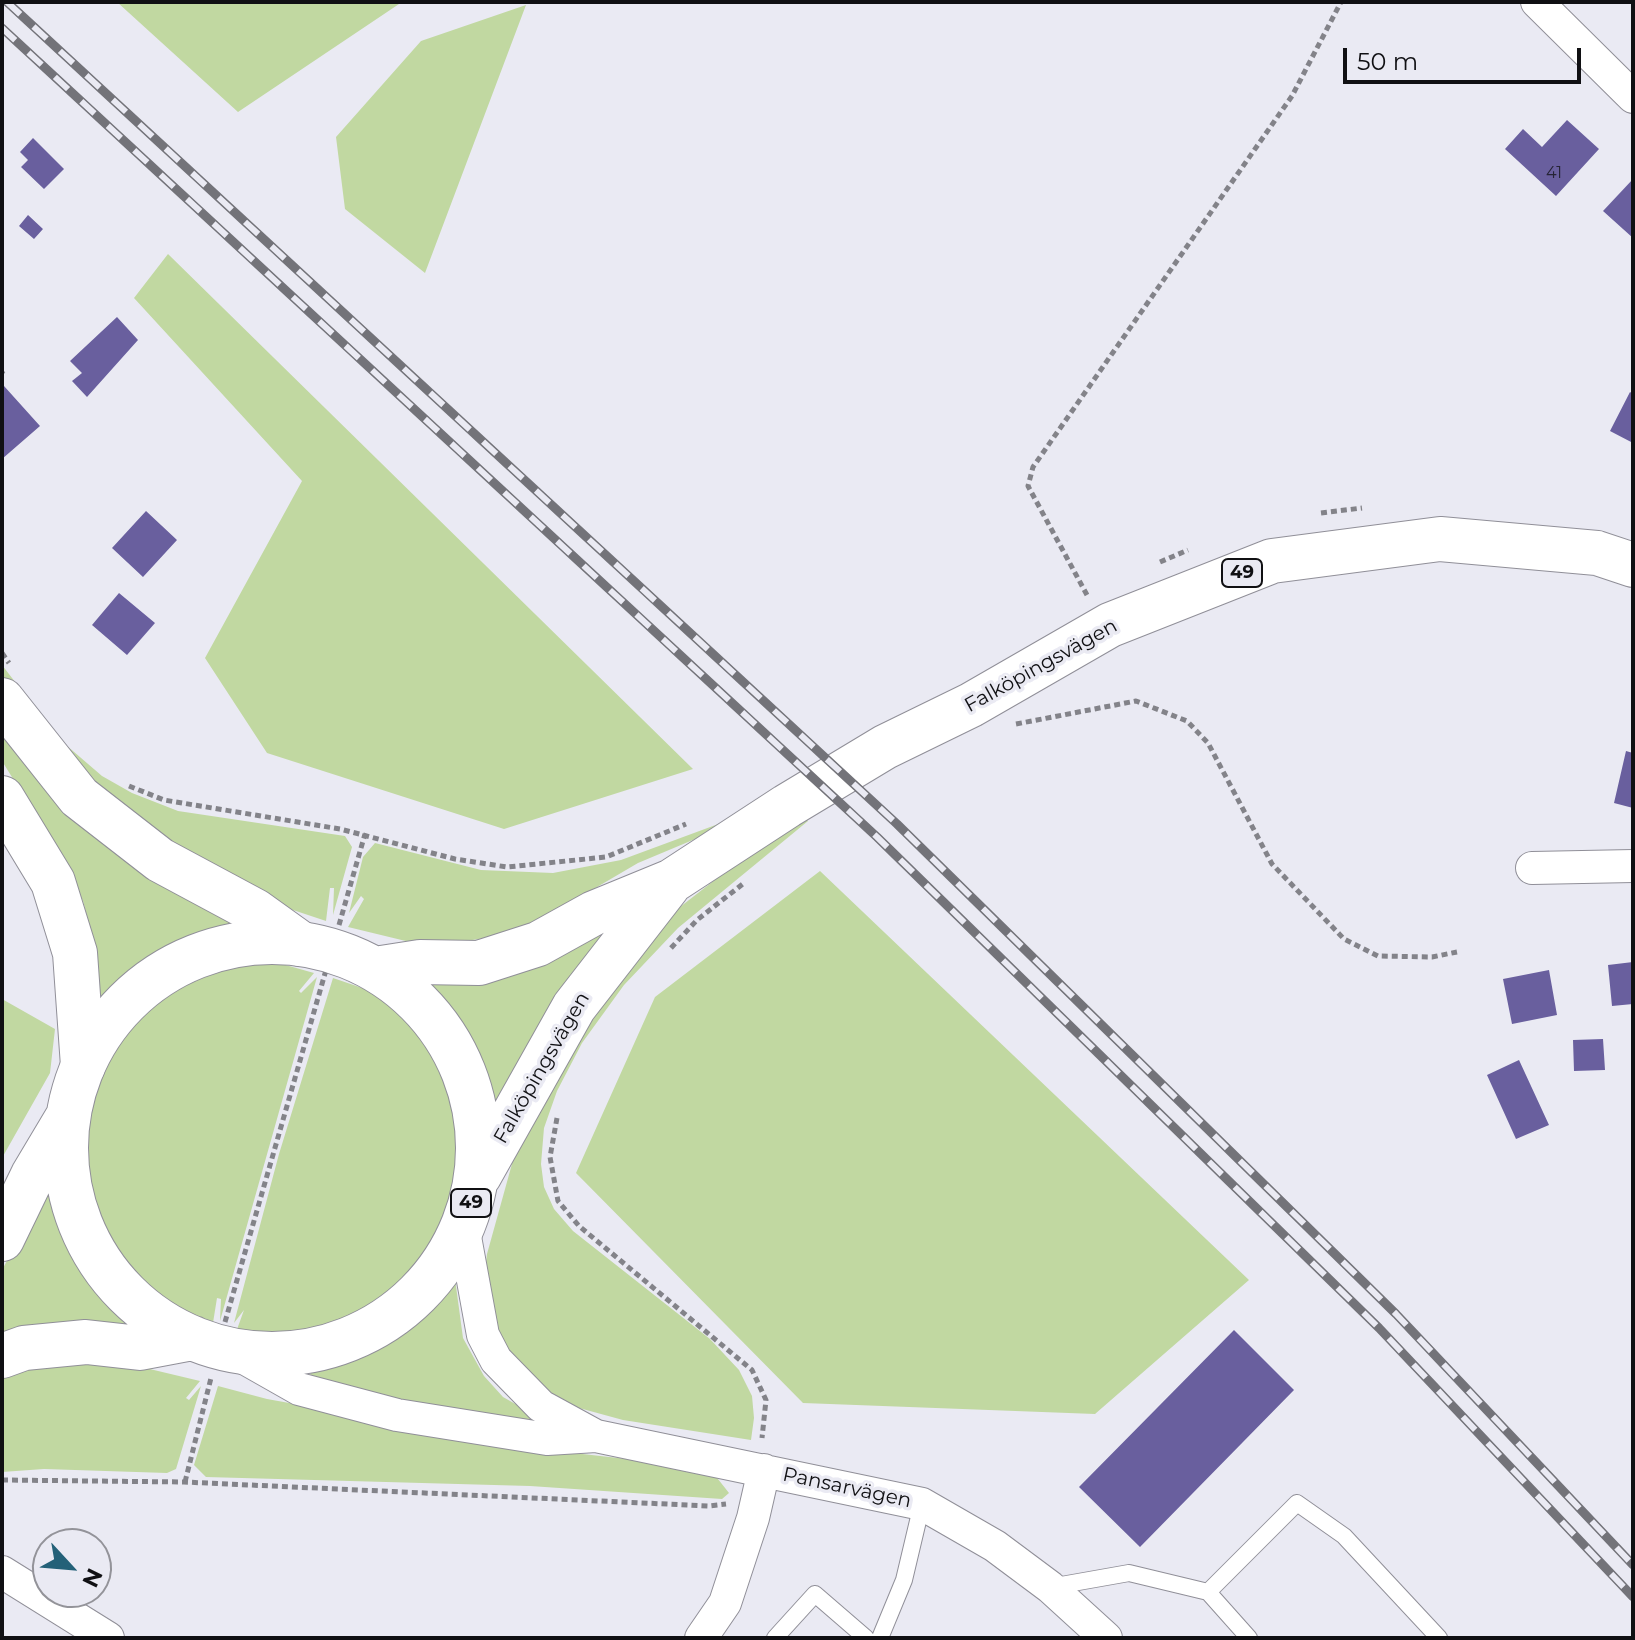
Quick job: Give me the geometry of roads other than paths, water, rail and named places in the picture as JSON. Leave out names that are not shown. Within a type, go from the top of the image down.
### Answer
[{"type":"main road","name":"Falköpingsvägen","points":[[375,969],[420,962],[479,963],[538,944],[594,913],[672,881],[885,747],[971,705],[1110,625],[1272,561],[1440,539],[1597,553],[1633,565]]},
{"type":"main road","points":[[6,682],[79,797],[160,860],[322,946]]},
{"type":"main road","points":[[2,798],[53,882],[75,953],[83,1066]]},
{"type":"main road","name":"Falköpingsvägen","points":[[475,1182],[574,1007],[672,881]]},
{"type":"main road","name":"49","points":[[2,1239],[33,1175],[68,1116],[83,1066],[115,1015],[159,976],[185,961],[228,947],[272,942],[322,946],[375,969],[424,1008],[459,1060],[476,1120],[475,1182],[463,1226],[450,1251],[416,1296],[370,1329],[317,1349],[261,1354],[86,1342],[24,1348],[2,1356]]},
{"type":"main road","name":"49","points":[[68,1116],[67,1166],[77,1215],[86,1238],[113,1280],[130,1298],[170,1328],[215,1350]]},
{"type":"street","points":[[1537,2],[1633,97]]},
{"type":"street","points":[[1532,868],[1633,866]]},
{"type":"street","name":"Pansarvägen","points":[[463,1226],[483,1335],[496,1360],[541,1406],[596,1436]]},
{"type":"street","name":"Pansarvägen","points":[[215,1350],[299,1389],[397,1415],[547,1439],[596,1436],[922,1504],[995,1546],[1050,1587],[1099,1636]]},
{"type":"street","points":[[701,1638],[725,1603],[753,1518],[758,1469]]},
{"type":"street","points":[[2,1572],[108,1638]]},
{"type":"lane","points":[[1208,1592],[1297,1503],[1344,1536],[1439,1638]]},
{"type":"lane","points":[[880,1638],[904,1580],[922,1504]]},
{"type":"lane","points":[[1050,1587],[1129,1573],[1208,1592],[1249,1638]]},
{"type":"lane","points":[[775,1638],[815,1594],[866,1638]]},
{"type":"railway","points":[[7,2],[897,824],[1396,1314],[1633,1565]]},
{"type":"railway","points":[[2,28],[877,837],[1379,1328],[1633,1597]]}]
